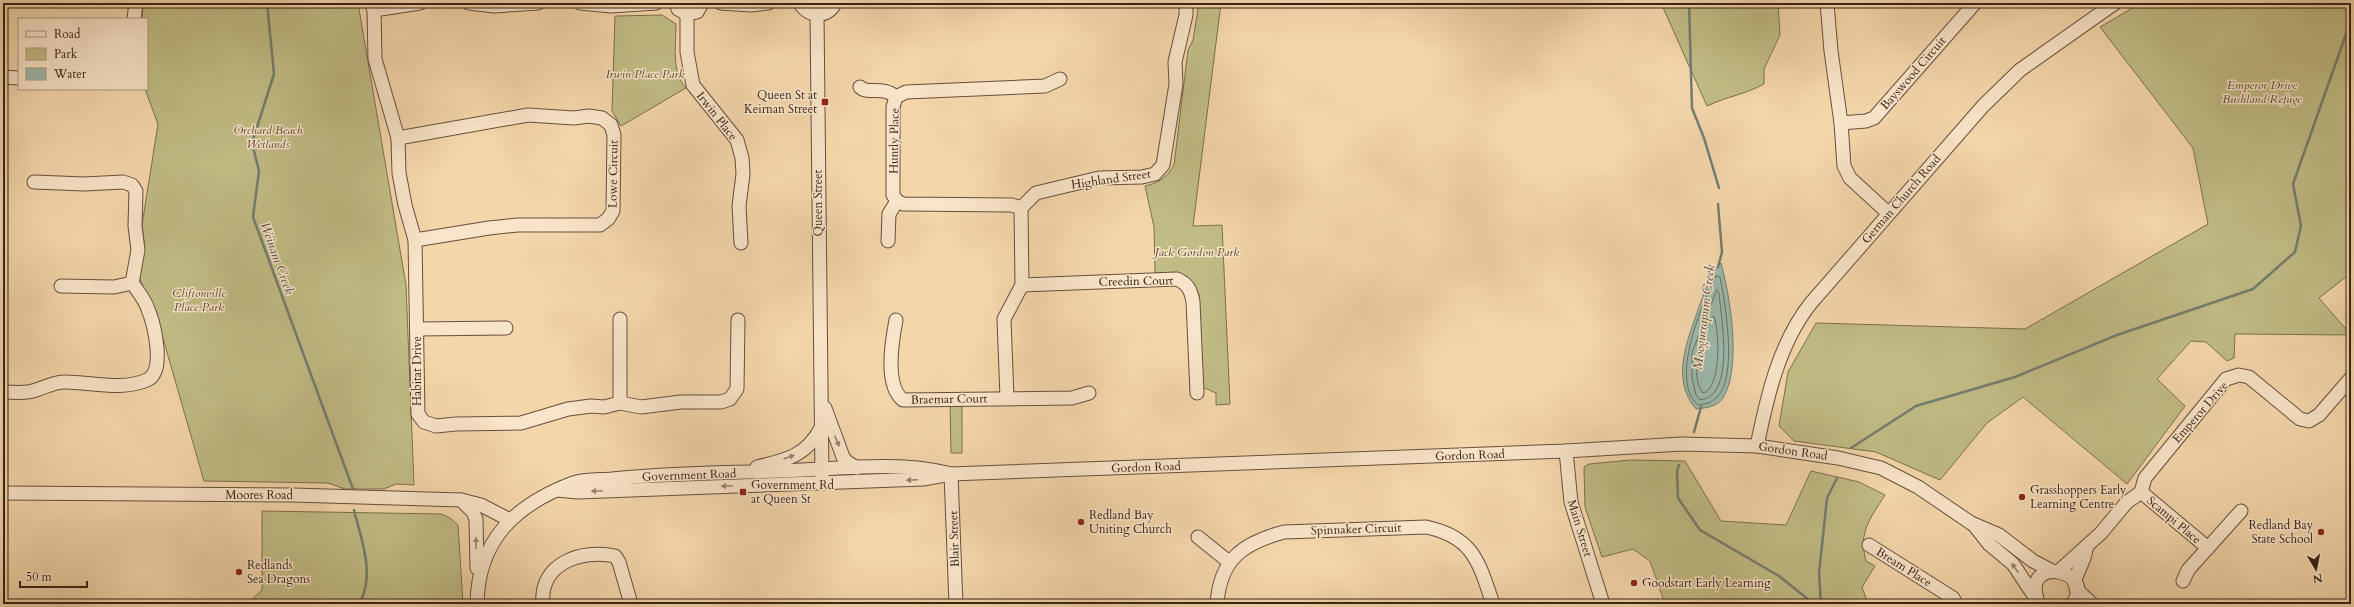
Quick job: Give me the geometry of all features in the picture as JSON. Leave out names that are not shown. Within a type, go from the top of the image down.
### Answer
[{"type":"street","points":[[134,18],[136,3]]},
{"type":"street","points":[[372,7],[420,3]]},
{"type":"street","points":[[469,3],[494,6],[538,3]]},
{"type":"street","points":[[580,3],[611,6],[656,3]]},
{"type":"street","points":[[676,3],[678,9],[687,14],[697,12],[702,3]]},
{"type":"street","points":[[721,3],[751,5],[768,3]]},
{"type":"street","points":[[800,3],[806,11],[817,15],[829,11],[834,3]]},
{"type":"street","name":"Highland Street","points":[[1021,208],[1036,193],[1099,178],[1142,177],[1155,174],[1163,165],[1176,84],[1175,62],[1186,15],[1186,3]]},
{"type":"street","points":[[1827,3],[1830,51],[1841,124],[1846,174],[1888,213]]},
{"type":"street","name":"Bayswood Circuit","points":[[1841,124],[1866,121],[1874,118],[1974,3]]},
{"type":"street","name":"German Church Road","points":[[1757,446],[1764,409],[1777,369],[1797,321],[1888,213],[1983,106],[2020,70],[2107,5]]},
{"type":"street","name":"Habitat Drive","points":[[372,7],[375,59],[398,138],[399,172],[405,205],[415,240],[418,414],[424,422],[436,426],[456,424],[521,423],[568,409],[590,406],[604,407],[620,403],[641,407],[680,402],[720,402],[730,399],[737,389],[738,320]]},
{"type":"street","name":"Irwin Place","points":[[687,14],[687,52],[693,85],[737,140],[742,158],[743,174],[739,206],[741,243]]},
{"type":"street","name":"Queen Street","points":[[817,15],[822,477]]},
{"type":"street","points":[[3,77],[18,78]]},
{"type":"street","name":"Huntly Place","points":[[896,202],[893,195],[893,114],[896,97],[906,92],[1045,86],[1060,79]]},
{"type":"street","points":[[860,87],[867,91],[880,89],[890,91],[896,97]]},
{"type":"street","name":"Lowe Circuit","points":[[398,138],[528,115],[574,118],[589,116],[602,118],[611,125],[614,135],[613,211],[608,219],[600,225],[518,225],[489,228],[415,240]]},
{"type":"street","points":[[3,392],[25,393],[52,383],[65,382],[103,385],[135,383],[148,380],[155,374],[158,363],[155,331],[148,307],[132,283],[138,250],[135,226],[136,191],[132,185],[123,182],[84,184],[34,182]]},
{"type":"street","points":[[888,241],[889,214],[896,202],[903,204],[1012,205],[1021,208],[1022,285],[1004,319],[1007,398],[1072,398],[1089,393]]},
{"type":"street","name":"Creedin Court","points":[[1022,285],[1176,279],[1185,283],[1191,291],[1193,302],[1197,393]]},
{"type":"street","points":[[62,286],[114,288],[132,283]]},
{"type":"street","points":[[620,319],[620,403]]},
{"type":"street","name":"Braemar Court","points":[[896,320],[892,340],[892,384],[896,395],[903,400],[1007,398]]},
{"type":"street","points":[[417,329],[506,328]]},
{"type":"street","name":"Emperor Drive","points":[[2141,492],[2145,478],[2226,379],[2239,375],[2249,377],[2300,419],[2309,421],[2319,416],[2351,378]]},
{"type":"street","name":"Queen Street","points":[[820,391],[829,423],[843,457],[847,462],[857,468]]},
{"type":"street","points":[[738,472],[793,456],[807,448],[821,427]]},
{"type":"street","name":"Gordon Road","points":[[822,477],[923,479],[951,474],[1566,451],[1682,444],[1757,446],[1838,458],[1881,468],[1918,487],[1971,523],[1999,535],[2024,555],[2056,571],[2065,573],[2075,585]]},
{"type":"street","name":"Main Street","points":[[1566,451],[1571,502],[1603,604]]},
{"type":"street","name":"Gordon Road","points":[[822,477],[857,468],[923,467],[951,474]]},
{"type":"street","name":"Government Road","points":[[477,582],[488,548],[510,520],[535,500],[574,482],[641,476],[738,472],[822,477]]},
{"type":"street","name":"Blair Street","points":[[951,474],[956,604]]},
{"type":"street","name":"Government Road","points":[[557,490],[578,492],[822,477]]},
{"type":"street","points":[[2038,602],[2035,594],[2037,582],[2046,573],[2056,571],[2087,546],[2126,503],[2141,492]]},
{"type":"street","name":"Scampi Place","points":[[2141,492],[2208,548]]},
{"type":"street","name":"Moores Road","points":[[3,493],[330,496],[461,500],[486,507],[510,520]]},
{"type":"street","points":[[461,500],[473,512],[476,519],[477,604]]},
{"type":"street","name":"Scampi Place","points":[[2183,581],[2188,570],[2241,511]]},
{"type":"street","name":"Gordon Road","points":[[1971,523],[1989,544],[2014,564],[2038,602]]},
{"type":"street","name":"Spinnaker Circuit","points":[[1228,562],[1242,550],[1256,542],[1284,532],[1426,527],[1442,530],[1455,537],[1470,550],[1479,562],[1493,604]]},
{"type":"street","points":[[1198,537],[1228,562],[1218,594],[1217,604]]},
{"type":"street","name":"Bream Place","points":[[1869,546],[1954,598],[1956,604]]},
{"type":"street","points":[[2072,604],[2076,595],[2075,585],[2087,546]]},
{"type":"street","points":[[543,604],[546,582],[558,567],[566,560],[599,555],[615,556],[619,562],[630,604]]},
{"type":"street","points":[[2075,585],[2092,604]]},
{"type":"green space","name":"Orchard Beach Wetlands","points":[[143,3],[358,3],[406,285],[414,485],[396,484],[384,489],[345,489],[328,483],[204,481],[158,321],[139,277],[144,242],[142,225],[158,124],[145,90],[148,90],[148,18],[142,18]]},
{"type":"green space","name":"Jack Gordon Park","points":[[1199,3],[1221,3],[1193,226],[1222,225],[1230,404],[1216,405],[1216,393],[1200,386],[1199,295],[1192,281],[1187,277],[1170,273],[1155,273],[1154,227],[1145,186],[1162,179],[1174,165],[1188,50],[1193,40]]},
{"type":"green space","points":[[1661,3],[1778,3],[1780,35],[1764,69],[1764,84],[1707,106]]},
{"type":"green space","name":"Emperor Drive Bushland Refuge","points":[[2141,3],[2351,3],[2351,273],[2319,298],[2351,335],[2235,334],[2234,358],[2227,361],[2206,342],[2191,341],[2157,379],[2185,406],[2127,484],[2023,397],[1987,423],[1940,480],[1876,452],[1794,441],[1779,426],[1788,372],[1816,323],[2025,329],[2208,224],[2193,148],[2100,27]]},
{"type":"green space","name":"Irwin Place Park","points":[[662,15],[676,24],[676,66],[681,82],[686,88],[621,126],[612,111],[615,16]]},
{"type":"green space","points":[[950,403],[962,403],[962,453],[951,453]]},
{"type":"green space","points":[[1631,460],[1685,461],[1721,521],[1786,525],[1811,471],[1859,482],[1885,495],[1870,519],[1863,542],[1866,561],[1875,566],[1862,587],[1868,604],[1665,604],[1650,561],[1633,549],[1602,557],[1585,507],[1584,467],[1589,464]]},
{"type":"green space","points":[[262,511],[441,514],[450,518],[458,525],[463,604],[247,604],[262,590]]},
{"type":"water","points":[[1721,263],[1731,312],[1733,350],[1732,368],[1729,385],[1723,398],[1718,403],[1711,406],[1696,409],[1688,397],[1684,385],[1683,372],[1686,345],[1705,289],[1713,272]]},
{"type":"waterway","name":"Weinam Creek","points":[[267,3],[274,74],[252,143],[259,171],[253,217],[353,489]]},
{"type":"waterway","name":"Moogurrapum Creek","points":[[1689,3],[1692,108],[1704,138],[1719,188]]},
{"type":"waterway","points":[[1851,448],[1916,406],[2015,377],[2117,335],[2253,289],[2295,252],[2301,226],[2293,184],[2351,20]]},
{"type":"waterway","name":"Moogurrapum Creek","points":[[1718,204],[1722,252],[1718,267]]},
{"type":"waterway","name":"Moogurrapum Creek","points":[[1694,432],[1701,407]]},
{"type":"waterway","name":"Moogurrapum Creek","points":[[1679,465],[1677,471],[1678,498],[1700,530],[1779,576],[1814,604]]},
{"type":"waterway","name":"Moogurrapum Creek","points":[[1821,604],[1819,573],[1827,498],[1837,478]]},
{"type":"waterway","name":"Weinam Creek","points":[[354,510],[366,557],[367,570],[364,593],[359,604]]},
{"type":"place","name":"Queen St at Keirnan Street","points":[[825,102]]},
{"type":"place","name":"Government Rd at Queen St","points":[[743,492]]},
{"type":"place","name":"Grasshoppers Early Learning Centre","points":[[2022,497]]},
{"type":"place","name":"Redland Bay Uniting Church","points":[[1081,522]]},
{"type":"place","name":"Redland Bay State School","points":[[2321,532]]},
{"type":"place","name":"Redlands Sea Dragons","points":[[239,572]]},
{"type":"place","name":"Goodstart Early Learning","points":[[1634,583]]},
{"type":"park label","name":"Cliftonville Place Park","points":[[199,300]]}]
